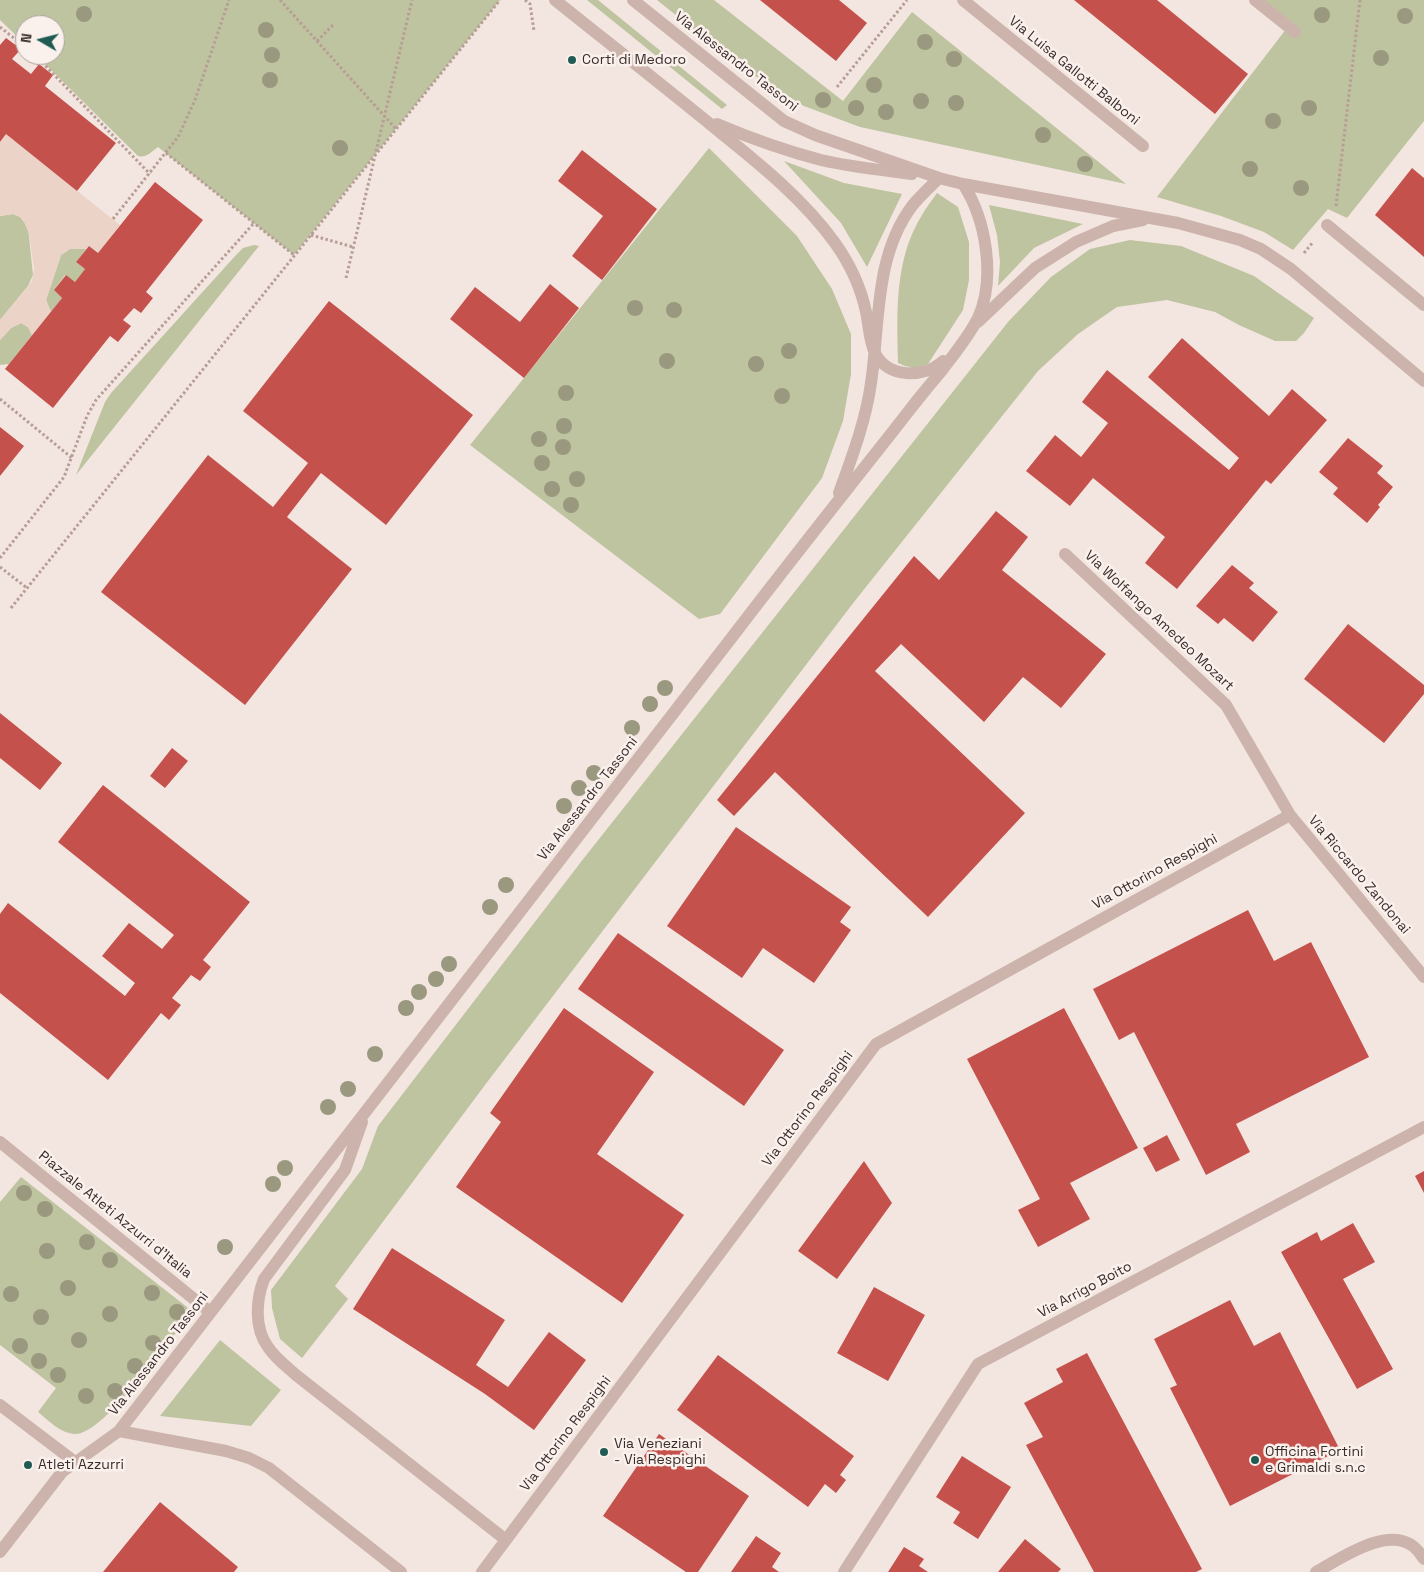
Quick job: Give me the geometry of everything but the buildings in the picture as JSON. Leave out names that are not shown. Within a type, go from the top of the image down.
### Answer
[{"type":"street","name":"Via Alessandro Tassoni","points":[[555,0],[754,160],[817,220],[836,244],[856,279],[866,310],[874,351],[879,360],[886,366],[911,374],[923,372],[940,364],[973,326]]},
{"type":"street","name":"Via Alessandro Tassoni","points":[[401,1572],[269,1468],[249,1458],[198,1445],[119,1431],[835,504],[958,349],[981,310],[985,289],[987,267],[983,231],[978,212],[963,184],[939,178],[815,135],[784,121],[633,0]]},
{"type":"street","name":"Via Luisa Gallotti Balboni","points":[[964,0],[1143,146]]},
{"type":"street","points":[[1255,0],[1295,32]]},
{"type":"street","name":"Via Alessandro Tassoni","points":[[701,116],[735,132],[821,160],[863,168],[939,178]]},
{"type":"street","name":"Via Alessandro Tassoni","points":[[835,504],[852,459],[871,383],[881,286],[888,256],[898,231],[912,206],[939,178]]},
{"type":"street","points":[[963,184],[1150,218],[1240,240],[1261,249],[1291,269],[1424,381]]},
{"type":"street","points":[[973,326],[1035,268],[1076,242],[1113,226],[1150,218]]},
{"type":"street","points":[[1327,225],[1424,305]]},
{"type":"street","name":"Via Wolfango Amedeo Mozart","points":[[1065,554],[1226,705],[1290,815]]},
{"type":"street","name":"Via Riccardo Zandonai","points":[[1290,815],[1424,977]]},
{"type":"street","name":"Via Ottorino Respighi","points":[[482,1572],[876,1044],[1290,815]]},
{"type":"street","name":"Via Alessandro Tassoni","points":[[366,1111],[345,1170],[264,1279],[259,1293],[258,1305],[258,1320],[262,1335],[267,1346],[283,1364],[506,1540]]},
{"type":"street","name":"Via Arrigo Boito","points":[[844,1572],[978,1364],[1424,1127]]},
{"type":"street","name":"Piazzale Atleti Azzurri d'Italia","points":[[0,1142],[210,1312]]},
{"type":"street","points":[[0,1405],[75,1462]]},
{"type":"street","points":[[0,1552],[62,1472],[119,1431]]},
{"type":"street","points":[[1316,1572],[1367,1545],[1384,1540],[1403,1540],[1415,1547],[1424,1559]]},
{"type":"path","points":[[113,219],[178,137],[195,100],[229,0]]},
{"type":"path","points":[[280,0],[396,129]]},
{"type":"path","points":[[346,278],[412,0]]},
{"type":"path","points":[[11,608],[500,0]]},
{"type":"path","points":[[526,0],[530,4],[534,31]]},
{"type":"path","points":[[837,86],[907,0]]},
{"type":"path","points":[[1291,269],[1335,215],[1360,0]]},
{"type":"path","points":[[317,41],[333,25]]},
{"type":"path","points":[[0,27],[15,39]]},
{"type":"path","points":[[45,65],[150,174]]},
{"type":"path","points":[[166,153],[294,256]]},
{"type":"path","points":[[0,558],[64,477],[87,416],[104,390],[254,223]]},
{"type":"path","points":[[310,235],[353,247]]},
{"type":"path","points":[[0,399],[72,458]]},
{"type":"path","points":[[0,567],[27,588]]},
{"type":"green space","points":[[0,0],[500,0],[294,255],[158,147],[151,153],[138,156],[46,65],[65,65],[65,15],[15,15],[15,34],[0,20]]},
{"type":"green space","points":[[587,0],[598,0],[727,105],[722,109]]},
{"type":"green space","points":[[657,0],[714,0],[843,101],[912,12],[1126,184],[860,127],[804,106],[742,68]]},
{"type":"green space","points":[[1260,0],[1424,0],[1424,121],[1347,218],[1328,209],[1293,250],[1264,232],[1221,216],[1157,197],[1290,24]]},
{"type":"green space","points":[[709,148],[797,236],[832,289],[851,334],[851,374],[843,421],[822,478],[720,614],[699,619],[470,445]]},
{"type":"green space","points":[[784,161],[844,183],[902,194],[867,267],[841,223]]},
{"type":"green space","points":[[937,193],[958,207],[969,242],[969,280],[963,310],[928,364],[916,368],[898,363],[899,287],[906,250],[913,232]]},
{"type":"green space","points":[[989,205],[1083,224],[1034,248],[998,286],[1000,262],[997,235]]},
{"type":"green space","points":[[13,214],[20,217],[28,227],[33,275],[28,286],[0,320],[0,216]]},
{"type":"green space","points":[[1130,240],[1181,246],[1254,276],[1314,318],[1296,341],[1275,341],[1215,312],[1167,300],[1117,307],[1078,334],[1038,371],[854,602],[488,1081],[335,1286],[348,1299],[302,1358],[280,1339],[272,1308],[271,1290],[362,1169],[378,1126],[584,858],[1008,322],[1051,277],[1090,249]]},
{"type":"green space","points":[[254,245],[259,246],[76,475],[105,402],[111,393],[237,254],[243,248]]},
{"type":"green space","points":[[70,249],[86,249],[76,262],[85,269],[75,282],[65,275],[54,290],[62,298],[51,312],[46,300],[61,255]]},
{"type":"green space","points":[[21,323],[28,327],[32,335],[9,364],[0,365],[0,340],[11,328]]},
{"type":"green space","points":[[21,1177],[192,1311],[137,1383],[119,1403],[87,1431],[74,1434],[69,1433],[59,1429],[38,1412],[56,1388],[0,1345],[0,1202]]},
{"type":"green space","points":[[220,1340],[281,1390],[251,1426],[160,1416]]},
{"type":"shaded area","points":[[6,134],[120,225],[98,253],[89,246],[86,249],[70,249],[61,255],[46,300],[51,312],[32,335],[28,327],[21,323],[11,328],[0,340],[0,320],[32,281],[34,269],[29,234],[24,222],[20,217],[13,214],[0,216],[0,142]]},
{"type":"place","name":"Corti di Medoro","points":[[572,60]]},
{"type":"place","name":"Via Veneziani - Via Respighi","points":[[604,1452]]},
{"type":"place","name":"Officina Fortini e Grimaldi s.n.c","points":[[1255,1460]]},
{"type":"place","name":"Atleti Azzurri","points":[[28,1465]]}]
